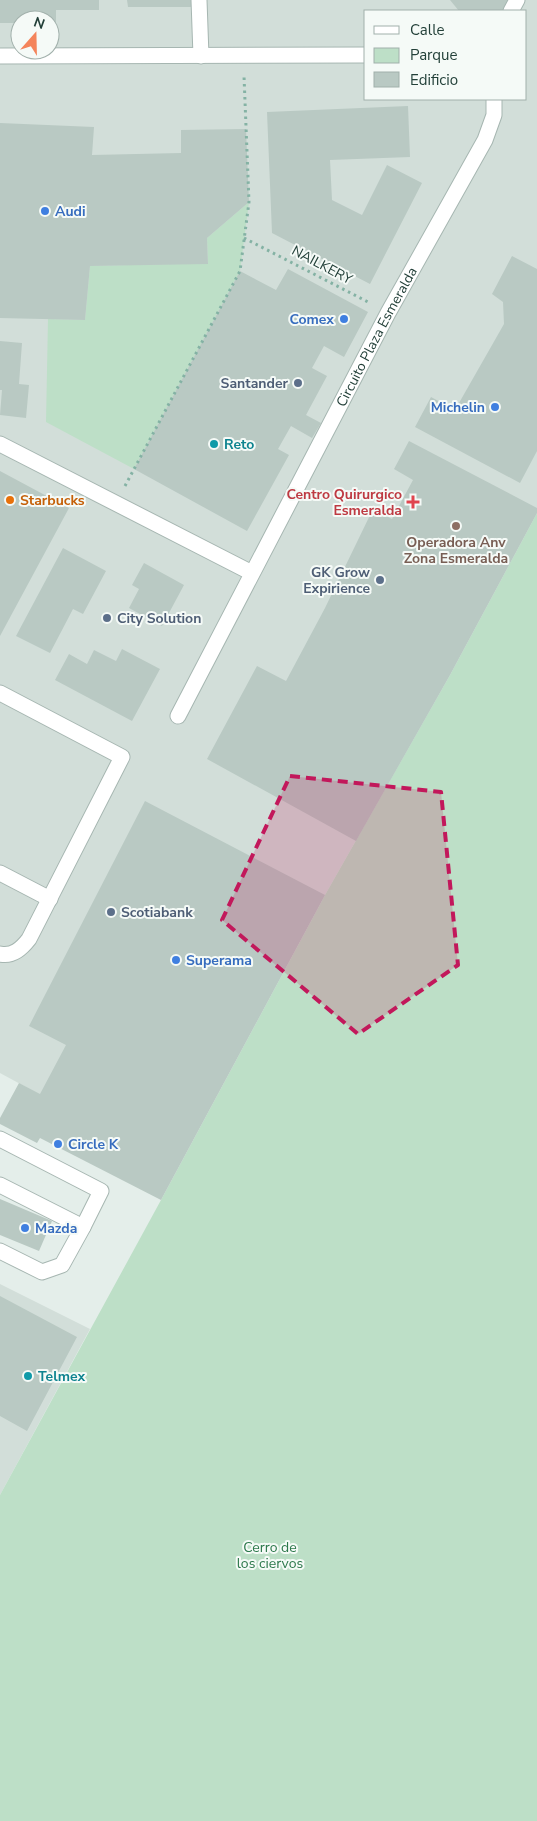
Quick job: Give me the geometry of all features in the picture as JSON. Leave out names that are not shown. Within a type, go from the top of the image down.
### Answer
[{"type":"lane","points":[[199,0],[201,56]]},
{"type":"lane","points":[[0,56],[364,55]]},
{"type":"lane","name":"Circuito Plaza Esmeralda","points":[[178,716],[388,313],[484,140],[494,115],[494,100]]},
{"type":"lane","points":[[0,444],[252,573]]},
{"type":"lane","points":[[0,693],[122,757],[30,939],[19,951],[5,955],[0,954]]},
{"type":"lane","points":[[0,873],[50,899]]},
{"type":"lane","points":[[0,1139],[101,1191],[62,1266],[42,1272],[0,1251]]},
{"type":"lane","points":[[0,1185],[83,1226]]},
{"type":"path","points":[[116,504],[240,271],[249,202],[243,56]]},
{"type":"path","name":"NAILKERY","points":[[244,238],[388,313]]},
{"type":"highlighted area","points":[[290,776],[441,792],[458,965],[358,1034],[222,920]]},
{"type":"shaded area","points":[[0,0],[537,0],[537,513],[450,675],[325,895],[177,1169],[0,1073]]},
{"type":"shaded area","name":"Telmex","points":[[0,1284],[90,1329],[0,1495]]},
{"type":"green space","points":[[249,202],[240,271],[134,469],[46,422],[48,319],[85,320],[90,266],[208,263],[207,238]]},
{"type":"green space","name":"Cerro de los ciervos","points":[[537,513],[537,1821],[0,1821],[0,1495],[325,895],[450,675]]},
{"type":"building","points":[[0,0],[99,0],[99,10],[10,10],[10,23],[0,23]]},
{"type":"building","points":[[127,0],[192,0],[193,7],[128,7]]},
{"type":"building","points":[[450,0],[509,0],[504,10],[458,10]]},
{"type":"building","points":[[408,106],[410,157],[330,160],[332,200],[362,215],[387,165],[422,183],[370,284],[272,233],[267,112]]},
{"type":"building","points":[[0,123],[94,127],[92,155],[181,153],[181,130],[246,129],[249,202],[207,238],[208,264],[90,266],[85,320],[0,318]]},
{"type":"building","points":[[512,256],[537,269],[537,451],[520,483],[415,427],[431,397],[455,410],[504,324],[503,302],[492,294]]},
{"type":"building","points":[[288,269],[368,312],[344,357],[324,346],[312,368],[327,376],[306,415],[321,423],[312,438],[291,426],[278,449],[289,455],[247,531],[134,469],[240,271],[276,290]]},
{"type":"building","points":[[0,341],[22,343],[19,384],[29,385],[26,418],[0,415],[2,390],[0,390]]},
{"type":"building","points":[[409,441],[537,508],[537,513],[450,675],[356,841],[207,759],[257,666],[286,681],[325,608],[373,509],[392,519],[413,480],[394,469]]},
{"type":"building","points":[[0,471],[69,508],[0,636]]},
{"type":"building","points":[[63,548],[106,571],[83,614],[73,609],[50,653],[16,636]]},
{"type":"building","points":[[144,563],[184,585],[162,626],[129,608],[139,589],[132,585]]},
{"type":"building","points":[[122,649],[160,669],[132,721],[55,680],[69,654],[87,664],[94,650],[116,661]]},
{"type":"building","name":"Superama","points":[[145,801],[325,895],[161,1200],[40,1138],[37,1143],[0,1124],[0,1118],[19,1083],[40,1094],[66,1045],[29,1026]]},
{"type":"building","name":"Mazda","points":[[0,1199],[52,1221],[39,1251],[0,1235]]},
{"type":"building","name":"Telmex","points":[[0,1296],[77,1337],[27,1431],[0,1416]]},
{"type":"place","name":"Audi","points":[[45,211]]},
{"type":"place","name":"Comex","points":[[344,319]]},
{"type":"place","name":"Santander","points":[[298,383]]},
{"type":"place","name":"Michelin","points":[[495,407]]},
{"type":"place","name":"Reto","points":[[214,444]]},
{"type":"place","name":"Starbucks","points":[[10,500]]},
{"type":"place","name":"Centro Quirurgico Esmeralda","points":[[413,502]]},
{"type":"place","name":"Operadora Anv Zona Esmeralda","points":[[456,526]]},
{"type":"place","name":"GK Grow Expirience","points":[[380,580]]},
{"type":"place","name":"City Solution","points":[[107,618]]},
{"type":"place","name":"Scotiabank","points":[[111,912]]},
{"type":"place","name":"Superama","points":[[176,960]]},
{"type":"place","name":"Circle K","points":[[58,1144]]},
{"type":"place","name":"Mazda","points":[[25,1228]]},
{"type":"place","name":"Telmex","points":[[28,1376]]}]
